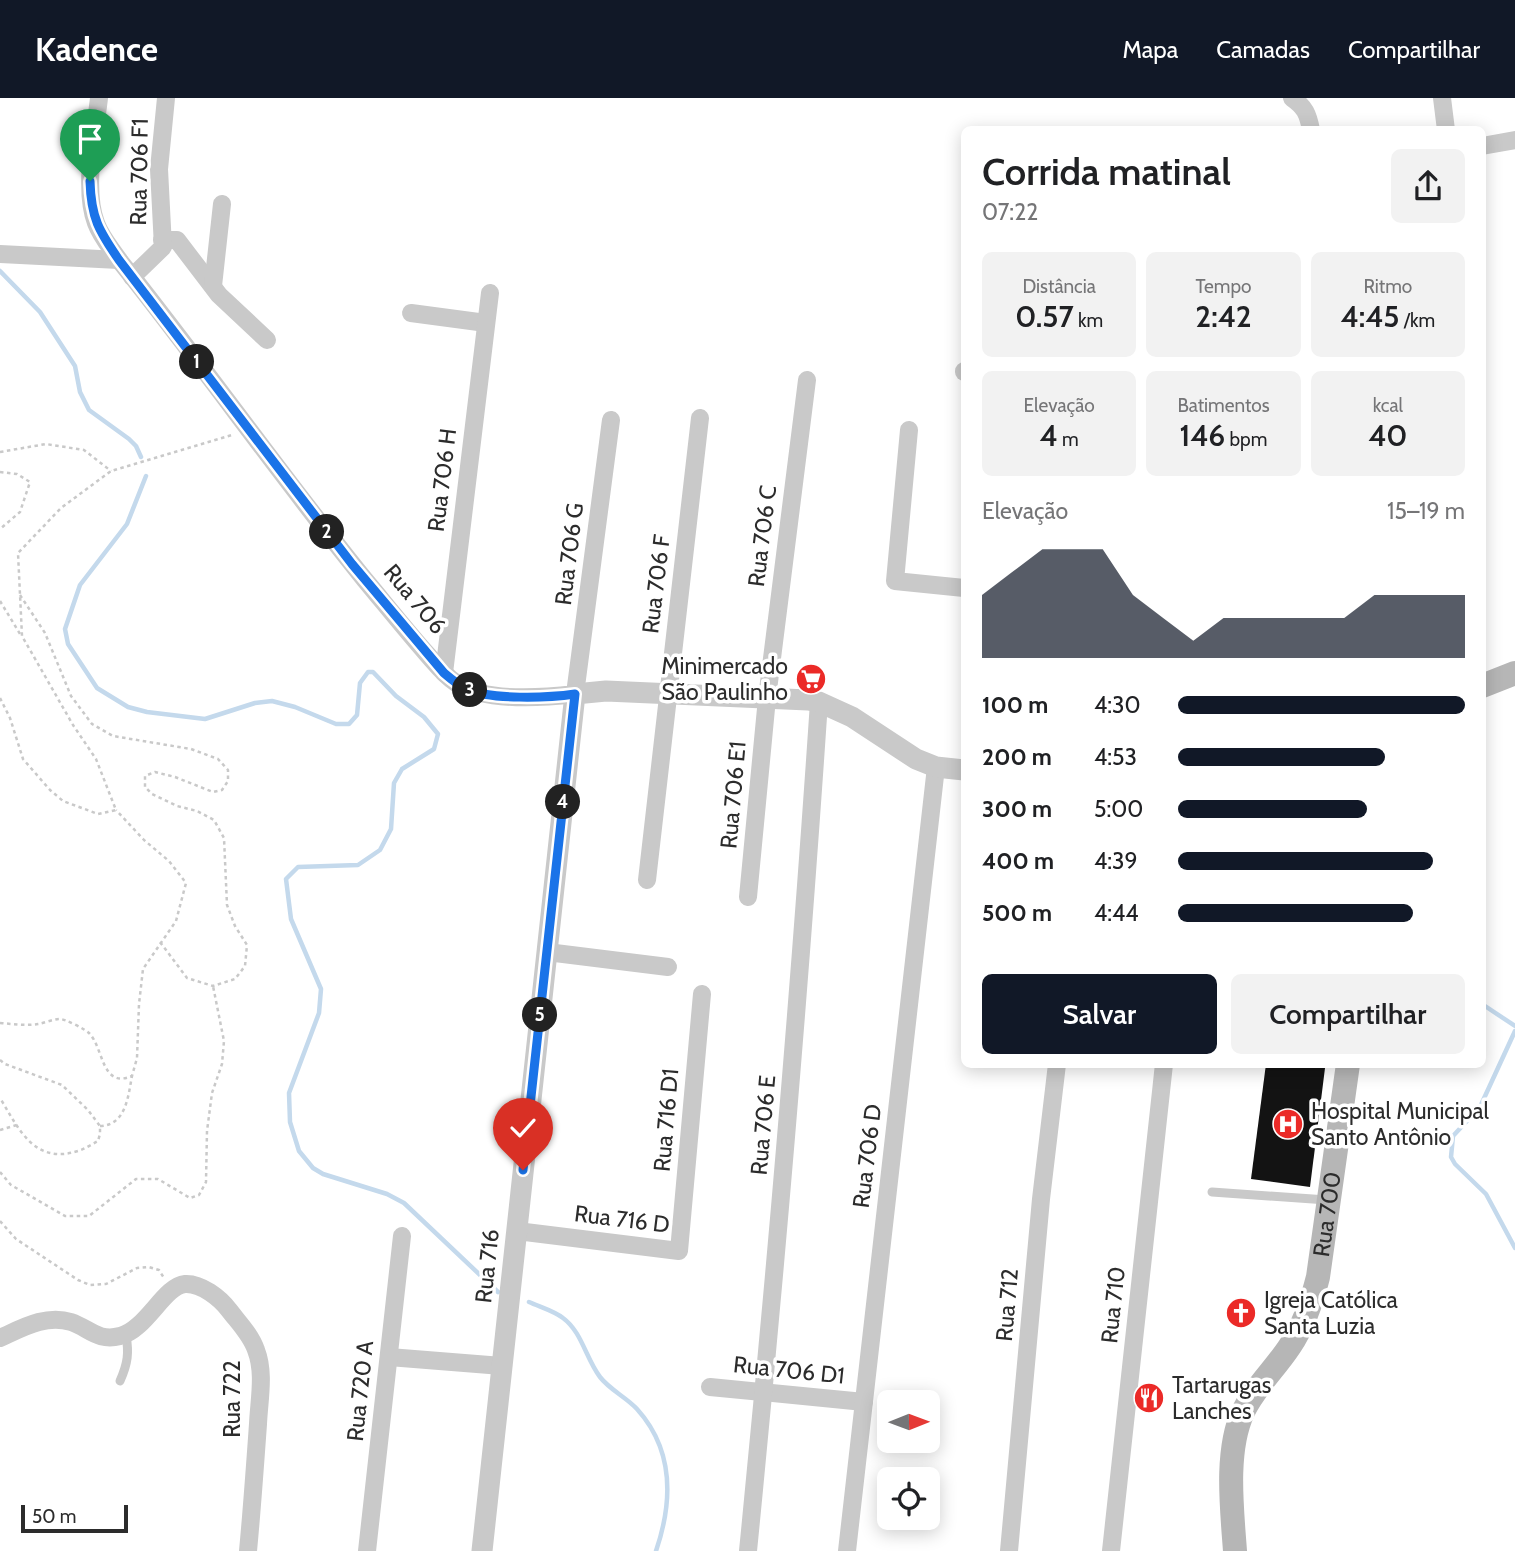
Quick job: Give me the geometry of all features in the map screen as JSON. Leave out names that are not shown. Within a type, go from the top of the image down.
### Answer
[{"type":"main road","points":[[1486,684],[1515,673]]},
{"type":"main road","name":"Rua 700","points":[[1235,1551],[1231,1473],[1238,1424],[1249,1400],[1290,1347],[1308,1312],[1318,1277],[1347,1068]]},
{"type":"street","name":"Rua 706","points":[[99,98],[90,181],[93,211],[101,233],[352,564],[444,673],[455,682],[467,689],[488,695],[538,697],[607,691],[819,702],[852,717],[916,759],[936,767],[961,770]]},
{"type":"street","name":"Rua 706 F1","points":[[132,276],[163,247],[159,169],[166,98]]},
{"type":"street","points":[[1292,98],[1301,104],[1308,115],[1310,126]]},
{"type":"street","points":[[1442,98],[1446,126]]},
{"type":"street","points":[[1486,145],[1515,140]]},
{"type":"street","points":[[213,286],[222,204]]},
{"type":"street","points":[[162,240],[177,240],[219,295],[267,340]]},
{"type":"street","points":[[0,254],[119,260]]},
{"type":"street","name":"Rua 706 H","points":[[444,673],[490,293]]},
{"type":"street","points":[[411,313],[486,323]]},
{"type":"street","name":"Rua 706 C","points":[[766,698],[807,380]]},
{"type":"street","name":"Rua 706 F","points":[[647,880],[699,418]]},
{"type":"street","name":"Rua 706 G","points":[[575,694],[611,421]]},
{"type":"street","points":[[909,430],[895,581],[961,588]]},
{"type":"street","name":"Rua 716","points":[[482,1551],[575,694]]},
{"type":"street","name":"Rua 706 E1","points":[[748,897],[766,698]]},
{"type":"street","name":"Rua 706 E","points":[[748,1551],[781,1207],[819,702]]},
{"type":"street","name":"Rua 706 D","points":[[848,1551],[936,767]]},
{"type":"street","points":[[547,952],[668,967]]},
{"type":"street","name":"Rua 716 D1","points":[[679,1251],[702,994]]},
{"type":"street","name":"Rua 712","points":[[1009,1551],[1041,1199],[1057,1068]]},
{"type":"street","name":"Rua 710","points":[[1111,1551],[1164,1068]]},
{"type":"street","name":"Rua 716 D","points":[[517,1231],[679,1251]]},
{"type":"street","name":"Rua 720 A","points":[[367,1551],[402,1236]]},
{"type":"street","name":"Rua 722","points":[[172,1290],[180,1285],[194,1285],[224,1303],[256,1349],[261,1371],[248,1551]]},
{"type":"street","points":[[0,1338],[26,1325],[51,1320],[68,1321],[93,1335],[117,1338],[126,1335],[146,1319],[172,1290]]},
{"type":"street","points":[[389,1357],[502,1366]]},
{"type":"street","name":"Rua 706 D1","points":[[710,1387],[864,1402]]},
{"type":"lane","points":[[1212,1192],[1329,1200]]},
{"type":"lane","points":[[120,1381],[129,1351],[126,1335]]},
{"type":"path","points":[[22,636],[18,553],[61,509],[111,471],[249,430]]},
{"type":"path","points":[[0,452],[46,444],[84,450],[111,471]]},
{"type":"path","points":[[0,472],[17,474],[30,482],[20,512],[0,529]]},
{"type":"path","points":[[20,596],[44,633],[71,696],[92,724],[113,736],[191,749],[218,759],[228,770],[228,781],[222,790],[214,792],[174,776],[155,772],[145,776],[145,787],[152,794],[177,806],[197,811],[214,820],[224,838],[227,905],[235,926],[247,945],[245,967],[234,979],[213,986],[187,978],[160,942]]},
{"type":"path","points":[[0,601],[96,759],[116,810],[169,861],[186,883],[176,921],[142,969],[137,1058],[127,1101],[118,1120],[110,1126],[100,1126]]},
{"type":"path","points":[[0,698],[10,718],[23,759],[50,790],[63,801],[98,814],[116,810]]},
{"type":"path","points":[[0,1172],[11,1185],[65,1216],[89,1216],[136,1178],[158,1179],[190,1198],[199,1195],[206,1182],[207,1131],[212,1093],[222,1064],[224,1041],[213,986]]},
{"type":"path","points":[[0,1023],[40,1024],[60,1019],[72,1023],[89,1033],[106,1068],[114,1078],[124,1080],[132,1076]]},
{"type":"path","points":[[0,1060],[62,1086],[88,1110],[100,1126],[98,1141],[78,1151],[53,1154],[38,1149],[24,1136],[0,1098]]},
{"type":"path","points":[[0,1130],[17,1125]]},
{"type":"path","points":[[0,1221],[16,1240],[90,1285],[106,1284],[137,1268],[149,1267],[159,1270],[172,1290]]},
{"type":"building","name":"Hospital Municipal Santo Antônio","points":[[1265,1068],[1325,1068],[1310,1187],[1251,1179]]},
{"type":"waterway","points":[[0,271],[40,312],[75,366],[80,392],[89,410],[129,439],[141,457]]},
{"type":"waterway","points":[[146,476],[127,524],[80,585],[65,629],[68,644],[97,688],[128,707],[147,712],[205,719],[255,703],[272,701],[295,707],[336,724],[349,724],[357,715],[360,683],[368,672],[373,672],[396,696],[424,717],[438,734],[434,749],[402,769],[394,783],[391,829],[380,850],[358,865],[298,867],[286,879],[291,919],[321,989],[319,1013],[289,1093],[290,1122],[299,1151],[313,1168],[323,1174],[387,1194],[404,1203],[498,1292]]},
{"type":"waterway","points":[[1486,1007],[1515,1026]]},
{"type":"waterway","points":[[1515,1031],[1480,1107],[1453,1136],[1451,1157],[1486,1194],[1515,1248]]},
{"type":"waterway","points":[[529,1302],[555,1313],[569,1324],[600,1377],[637,1409],[658,1441],[664,1459],[667,1495],[662,1532],[656,1551]]},
{"type":"place","name":"Minimercado São Paulinho","points":[[811,679]]},
{"type":"place","name":"Hospital Municipal Santo Antônio","points":[[1288,1124]]},
{"type":"place","name":"Igreja Católica Santa Luzia","points":[[1241,1313]]},
{"type":"place","name":"Tartarugas Lanches","points":[[1149,1398]]},
{"type":"route","points":[[90,181],[96,222],[119,260],[352,564],[444,673],[467,689],[488,695],[538,697],[575,694],[523,1170]]}]
